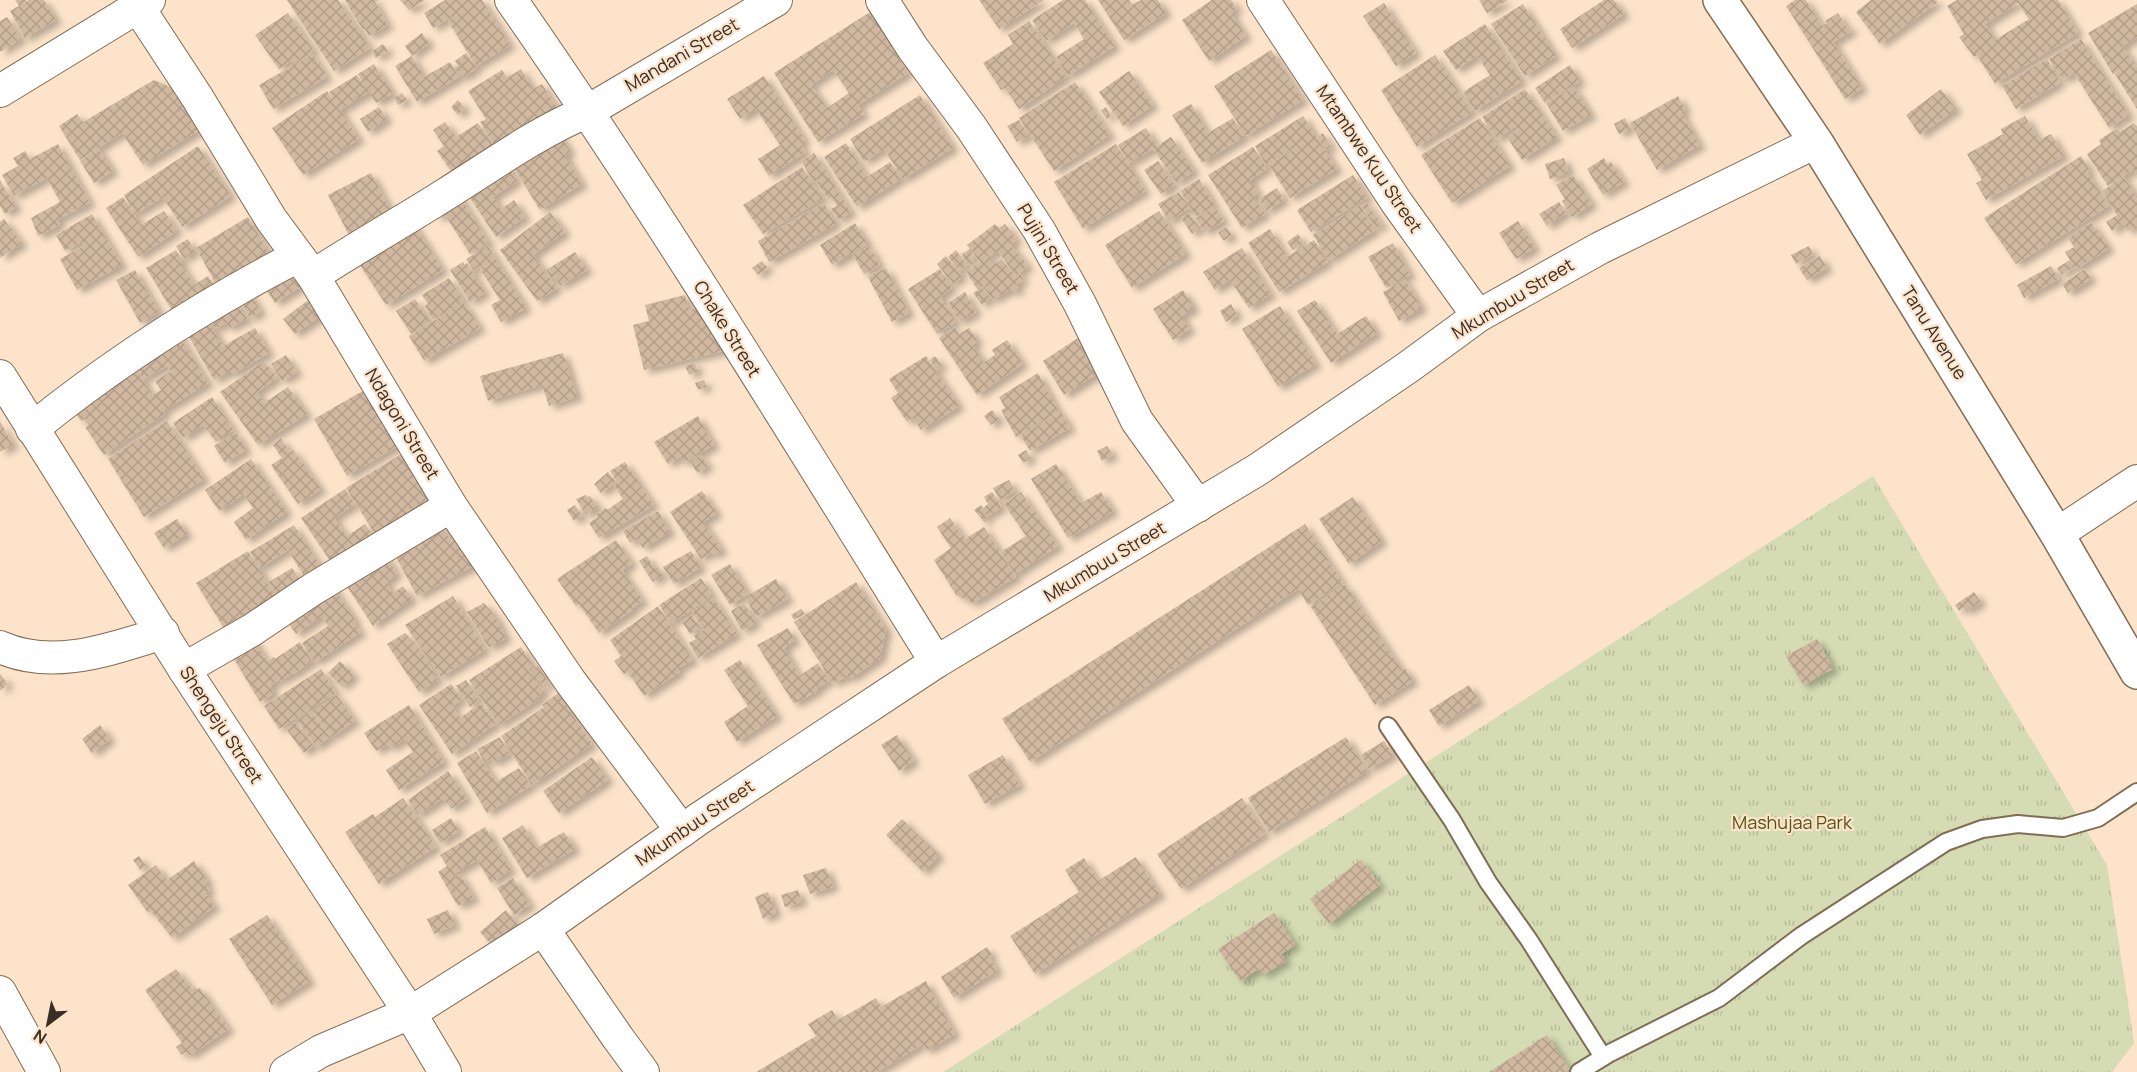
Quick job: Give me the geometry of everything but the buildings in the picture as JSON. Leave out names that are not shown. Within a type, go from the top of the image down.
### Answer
[{"type":"street","name":"Chake Street","points":[[511,0],[588,111],[815,467],[936,662]]},
{"type":"street","name":"Mandani Street","points":[[32,429],[73,395],[222,298],[306,266],[446,195],[514,149],[559,123],[588,111],[776,0]]},
{"type":"street","name":"Pujini Street","points":[[882,0],[912,47],[971,127],[1038,230],[1080,303],[1137,421],[1198,506]]},
{"type":"street","name":"Mtambwe Kuu Street","points":[[1263,0],[1396,202],[1478,316]]},
{"type":"street","name":"Tanu Avenue","points":[[1720,0],[1816,142],[2057,534],[2137,672]]},
{"type":"street","points":[[0,91],[144,3]]},
{"type":"street","name":"Ndagoni Street","points":[[144,3],[197,97],[271,219],[306,266],[451,506],[570,681],[682,831]]},
{"type":"street","name":"Mkumbuu Street","points":[[286,1072],[321,1050],[410,1012],[543,929],[682,831],[936,662],[1198,506],[1292,446],[1407,368],[1478,316],[1600,248],[1816,142]]},
{"type":"street","name":"Shengeju Street","points":[[0,376],[184,669],[410,1012],[445,1072]]},
{"type":"street","points":[[2057,534],[2137,481]]},
{"type":"street","points":[[184,669],[252,630],[313,589],[451,506]]},
{"type":"street","points":[[0,647],[14,653],[51,658],[92,655],[163,633]]},
{"type":"street","points":[[543,929],[644,1072]]},
{"type":"street","points":[[0,992],[44,1072]]},
{"type":"lane","points":[[1388,726],[1452,820],[1488,882],[1529,940],[1603,1057]]},
{"type":"lane","points":[[1579,1072],[1603,1057],[1719,998],[1801,936],[1946,842],[1982,830],[2018,824],[2063,828],[2098,818],[2137,792]]},
{"type":"green space","name":"Mashujaa Park","points":[[1873,476],[2107,865],[2134,1043],[2112,1072],[943,1072]]}]
